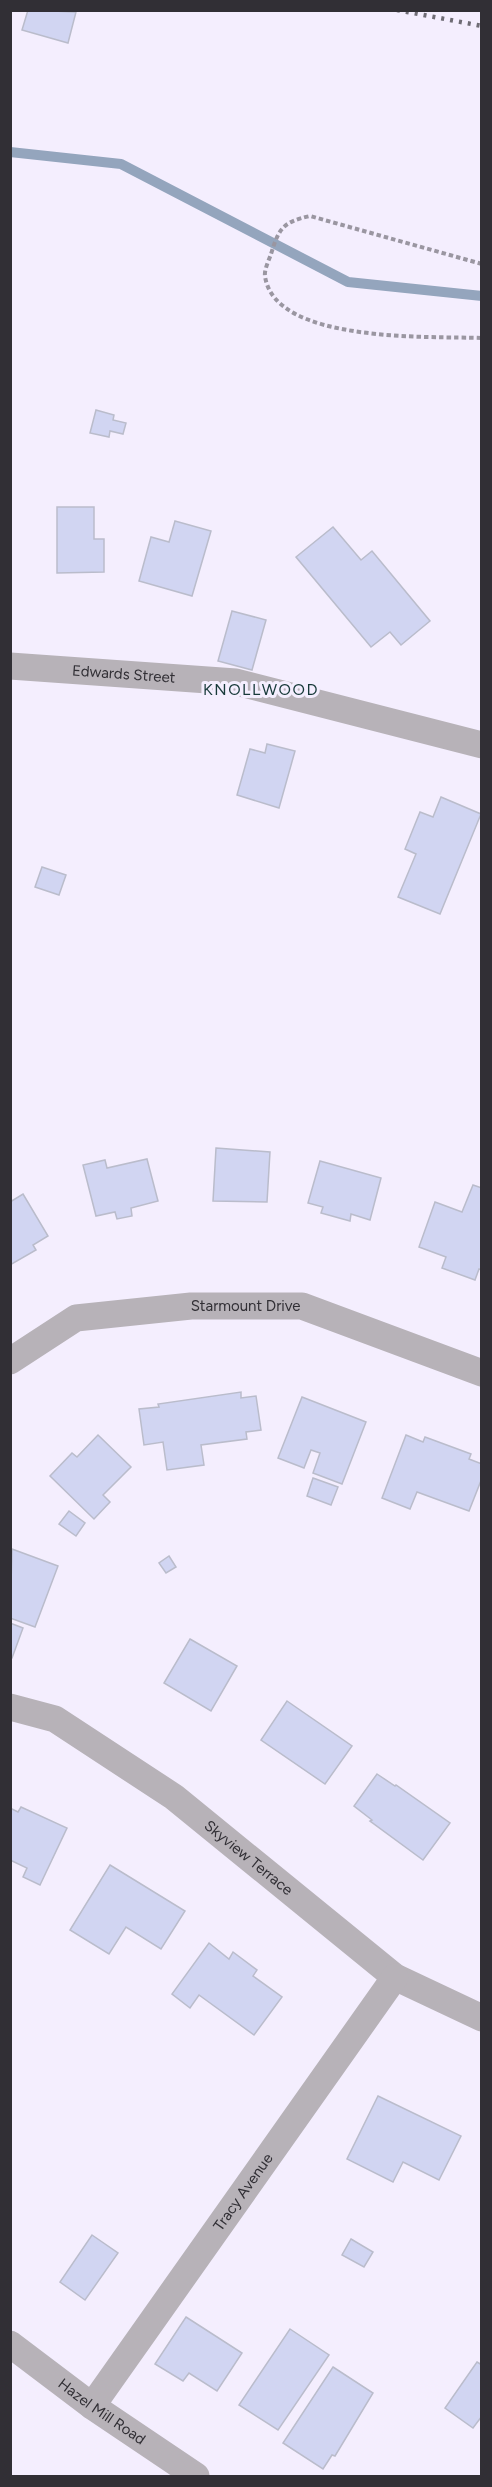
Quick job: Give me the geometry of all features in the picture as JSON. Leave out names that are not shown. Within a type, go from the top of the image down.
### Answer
[{"type":"street","name":"Edwards Street","points":[[10,666],[236,682],[482,746]]},
{"type":"street","name":"Starmount Drive","points":[[10,1361],[76,1318],[191,1306],[302,1306],[482,1373]]},
{"type":"street","name":"Skyview Terrace","points":[[10,1707],[55,1719],[174,1797],[394,1977],[482,2018]]},
{"type":"street","name":"Tracy Avenue","points":[[92,2406],[394,1977]]},
{"type":"street","name":"Hazel Mill Road","points":[[10,2344],[92,2406],[196,2476]]},
{"type":"path","points":[[482,264],[310,216],[290,221],[278,233],[264,275],[275,300],[295,313],[330,328],[390,336],[482,338]]},
{"type":"building","points":[[28,10],[76,12],[68,43],[22,30]]},
{"type":"building","points":[[96,410],[114,415],[113,420],[126,423],[123,434],[110,431],[109,437],[90,433]]},
{"type":"building","points":[[57,507],[94,507],[94,539],[104,539],[104,572],[57,573]]},
{"type":"building","points":[[175,521],[211,531],[192,596],[139,581],[151,537],[169,542]]},
{"type":"building","points":[[333,527],[361,560],[372,551],[430,621],[401,645],[390,632],[371,647],[296,557]]},
{"type":"building","points":[[232,611],[266,620],[252,670],[218,661]]},
{"type":"building","points":[[267,744],[295,751],[279,808],[237,795],[250,749],[265,753]]},
{"type":"building","points":[[441,797],[481,814],[440,914],[398,897],[416,854],[405,849],[420,812],[433,817]]},
{"type":"building","points":[[42,867],[66,875],[59,895],[35,887]]},
{"type":"building","points":[[216,1148],[270,1152],[267,1202],[213,1201]]},
{"type":"building","points":[[147,1159],[158,1201],[131,1208],[132,1216],[117,1219],[115,1212],[96,1216],[83,1165],[105,1160],[107,1168]]},
{"type":"building","points":[[320,1161],[381,1178],[370,1220],[351,1214],[350,1221],[321,1213],[323,1207],[308,1203]]},
{"type":"building","points":[[473,1185],[482,1188],[482,1270],[479,1269],[475,1280],[442,1268],[446,1257],[419,1247],[435,1202],[462,1212]]},
{"type":"building","points":[[23,1194],[48,1236],[33,1245],[36,1250],[10,1265],[10,1202]]},
{"type":"building","points":[[241,1392],[241,1398],[256,1396],[261,1430],[246,1432],[247,1439],[201,1445],[204,1465],[167,1470],[163,1442],[144,1445],[139,1409],[159,1407],[158,1404]]},
{"type":"building","points":[[302,1397],[366,1422],[342,1484],[313,1473],[320,1453],[311,1450],[304,1468],[278,1458]]},
{"type":"building","points":[[98,1435],[131,1467],[103,1495],[110,1502],[94,1519],[50,1476],[72,1453],[77,1457]]},
{"type":"building","points":[[406,1435],[423,1442],[425,1437],[471,1454],[469,1459],[482,1464],[482,1478],[469,1511],[417,1492],[410,1509],[382,1498]]},
{"type":"building","points":[[313,1478],[338,1487],[331,1505],[307,1496]]},
{"type":"building","points":[[69,1511],[85,1523],[76,1536],[59,1524]]},
{"type":"building","points":[[12,1549],[58,1566],[35,1627],[10,1618]]},
{"type":"building","points":[[169,1556],[176,1567],[166,1573],[159,1563]]},
{"type":"building","points":[[10,1623],[23,1628],[12,1658],[10,1658]]},
{"type":"building","points":[[190,1639],[237,1666],[211,1711],[164,1683]]},
{"type":"building","points":[[287,1701],[352,1746],[325,1784],[261,1740]]},
{"type":"building","points":[[377,1774],[450,1823],[423,1860],[370,1821],[372,1820],[354,1806]]},
{"type":"building","points":[[21,1807],[67,1828],[40,1885],[23,1877],[27,1868],[10,1860],[10,1808],[18,1812]]},
{"type":"building","points":[[110,1865],[185,1911],[161,1949],[126,1927],[109,1954],[70,1930]]},
{"type":"building","points":[[209,1943],[229,1959],[233,1952],[257,1970],[253,1976],[282,1997],[254,2035],[199,1995],[190,2008],[172,1994]]},
{"type":"building","points":[[378,2096],[461,2136],[439,2180],[403,2162],[393,2182],[347,2159]]},
{"type":"building","points":[[92,2235],[118,2253],[85,2300],[60,2282]]},
{"type":"building","points":[[351,2239],[373,2252],[364,2267],[342,2255]]},
{"type":"building","points":[[186,2317],[242,2353],[217,2391],[189,2373],[183,2381],[155,2364]]},
{"type":"building","points":[[290,2329],[329,2355],[278,2430],[239,2405]]},
{"type":"building","points":[[477,2362],[482,2365],[482,2416],[473,2428],[445,2408]]},
{"type":"building","points":[[333,2367],[373,2393],[335,2456],[332,2455],[323,2469],[283,2443]]},
{"type":"waterway","points":[[10,152],[121,164],[348,282],[482,296]]},
{"type":"railway","points":[[397,10],[482,26]]},
{"type":"district","name":"KNOLLWOOD","points":[[261,689]]}]
